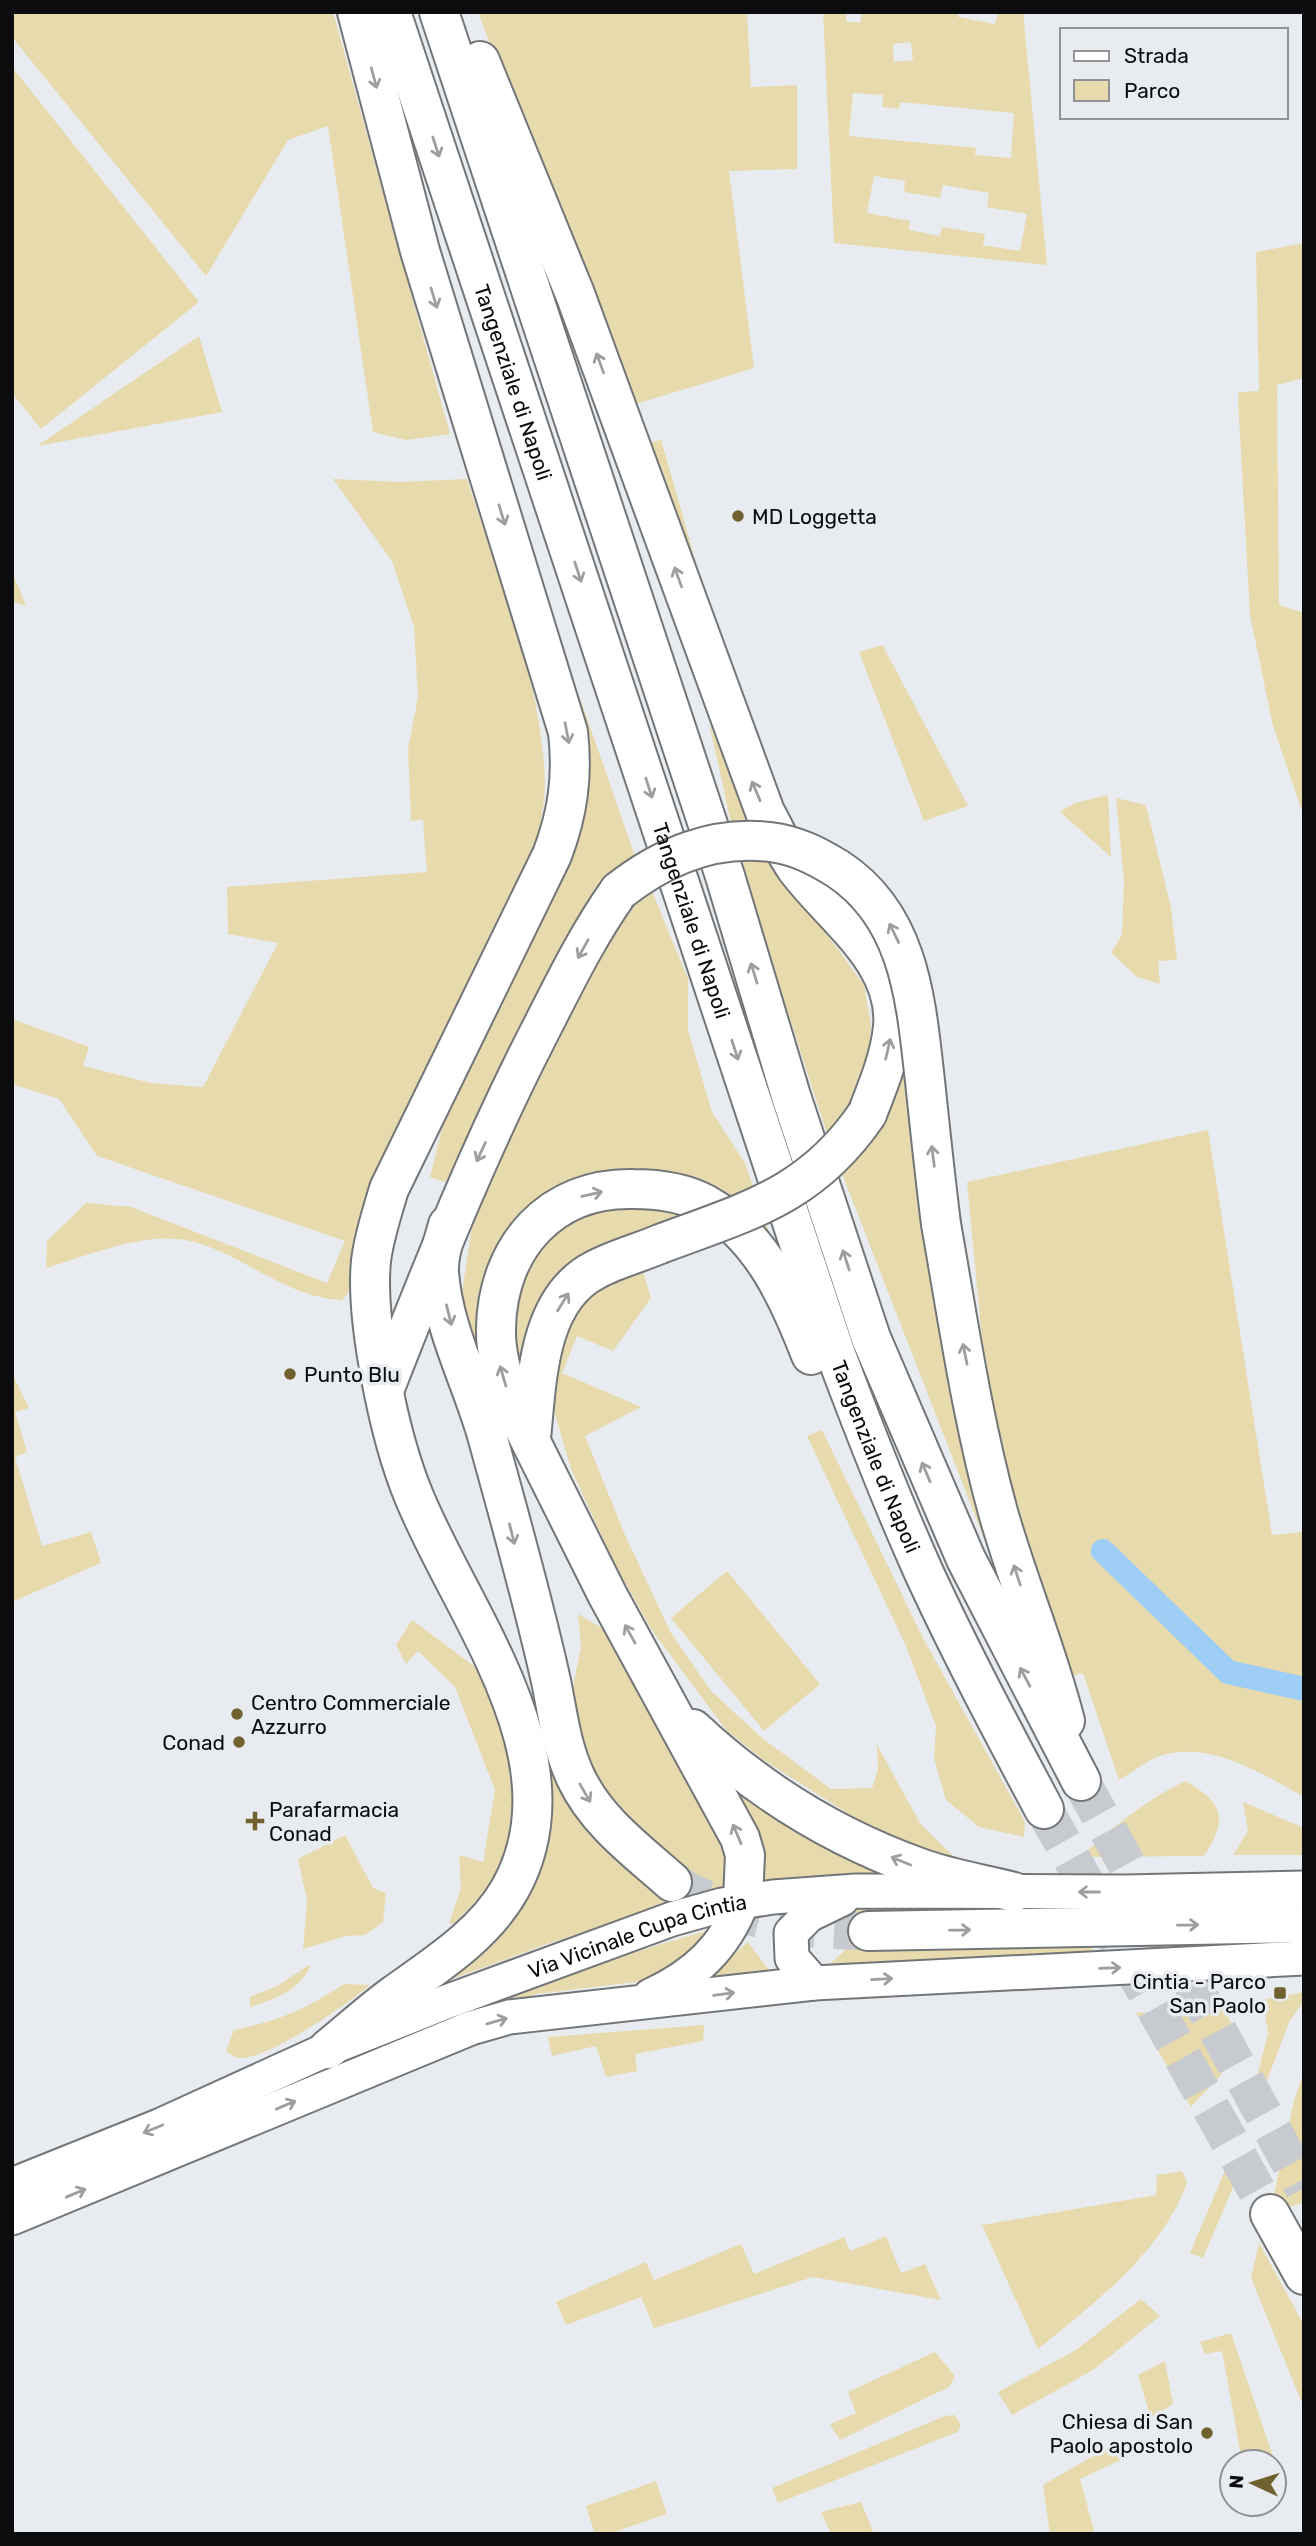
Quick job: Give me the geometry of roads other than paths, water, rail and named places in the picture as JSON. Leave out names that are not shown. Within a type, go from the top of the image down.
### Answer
[{"type":"highway","points":[[328,2049],[477,1930],[510,1890],[521,1867],[532,1823],[534,1795],[531,1768],[517,1715],[482,1633],[441,1556],[412,1492],[384,1390],[370,1294],[377,1229],[406,1151],[552,855],[567,806],[571,761],[568,732],[558,696],[420,251],[356,12]]},
{"type":"highway","name":"Tangenziale di Napoli","points":[[391,12],[835,1352],[883,1478],[924,1574],[1044,1809]]},
{"type":"highway","name":"Tangenziale di Napoli","points":[[439,12],[724,876],[791,1096],[871,1338],[965,1559],[1080,1781],[1053,1672],[1019,1581],[995,1499],[941,1224],[915,999],[901,947],[888,921],[869,895],[826,861],[791,845],[754,840],[715,844],[682,854],[650,867],[619,891],[558,995],[448,1225]]},
{"type":"highway","points":[[460,12],[575,294],[765,812],[796,867],[870,953],[885,980],[892,1003],[893,1027],[881,1079],[867,1114],[841,1148],[796,1188],[765,1205],[593,1270],[568,1293],[549,1326],[539,1360],[531,1438]]},
{"type":"highway","points":[[743,1900],[745,1855],[740,1838],[559,1501],[507,1390],[500,1369],[496,1329],[505,1273],[518,1248],[534,1227],[572,1199],[616,1189],[666,1191],[706,1205],[729,1222],[769,1266],[793,1311],[899,1573],[946,1654],[1006,1738]]},
{"type":"highway","points":[[384,1390],[448,1225]]},
{"type":"highway","points":[[448,1225],[441,1249],[439,1271],[444,1296],[456,1346],[487,1436],[551,1681],[558,1731]]},
{"type":"highway","points":[[482,1633],[547,1705],[577,1780],[602,1820],[672,1882]]},
{"type":"highway","points":[[672,1710],[727,1761],[791,1806],[832,1829],[923,1869],[1014,1892]]},
{"type":"highway","points":[[868,1931],[1304,1923]]},
{"type":"highway","points":[[1270,2214],[1304,2274]]},
{"type":"main road","name":"Via Vicinale Cupa Cintia","points":[[12,2186],[159,2126],[328,2049],[659,1924],[743,1900],[886,1890],[1014,1892],[1304,1888]]},
{"type":"main road","points":[[814,1983],[792,1958],[789,1944],[791,1933],[800,1921],[832,1902],[886,1890]]},
{"type":"main road","points":[[632,2005],[683,1981],[702,1964],[733,1928],[743,1900]]},
{"type":"main road","name":"Via Vicinale Cupa Cintia","points":[[12,2218],[471,2028],[509,2017],[814,1983],[1304,1958]]},
{"type":"waterway","points":[[1103,1551],[1228,1672],[1304,1689]]},
{"type":"tunnel","points":[[1081,1781],[1304,2188]]},
{"type":"tunnel","points":[[1044,1809],[1270,2214]]},
{"type":"tunnel","points":[[672,1882],[720,1906],[766,1921],[815,1929],[868,1931]]},
{"type":"place","name":"MD Loggetta","points":[[738,516]]},
{"type":"place","name":"Punto Blu","points":[[290,1374]]},
{"type":"place","name":"Centro Commerciale Azzurro","points":[[237,1714]]},
{"type":"place","name":"Conad","points":[[239,1742]]},
{"type":"place","name":"Parafarmacia Conad","points":[[255,1821]]},
{"type":"place","name":"Cintia - Parco San Paolo","points":[[1280,1993]]},
{"type":"place","name":"Chiesa di San Paolo apostolo","points":[[1207,2433]]}]
